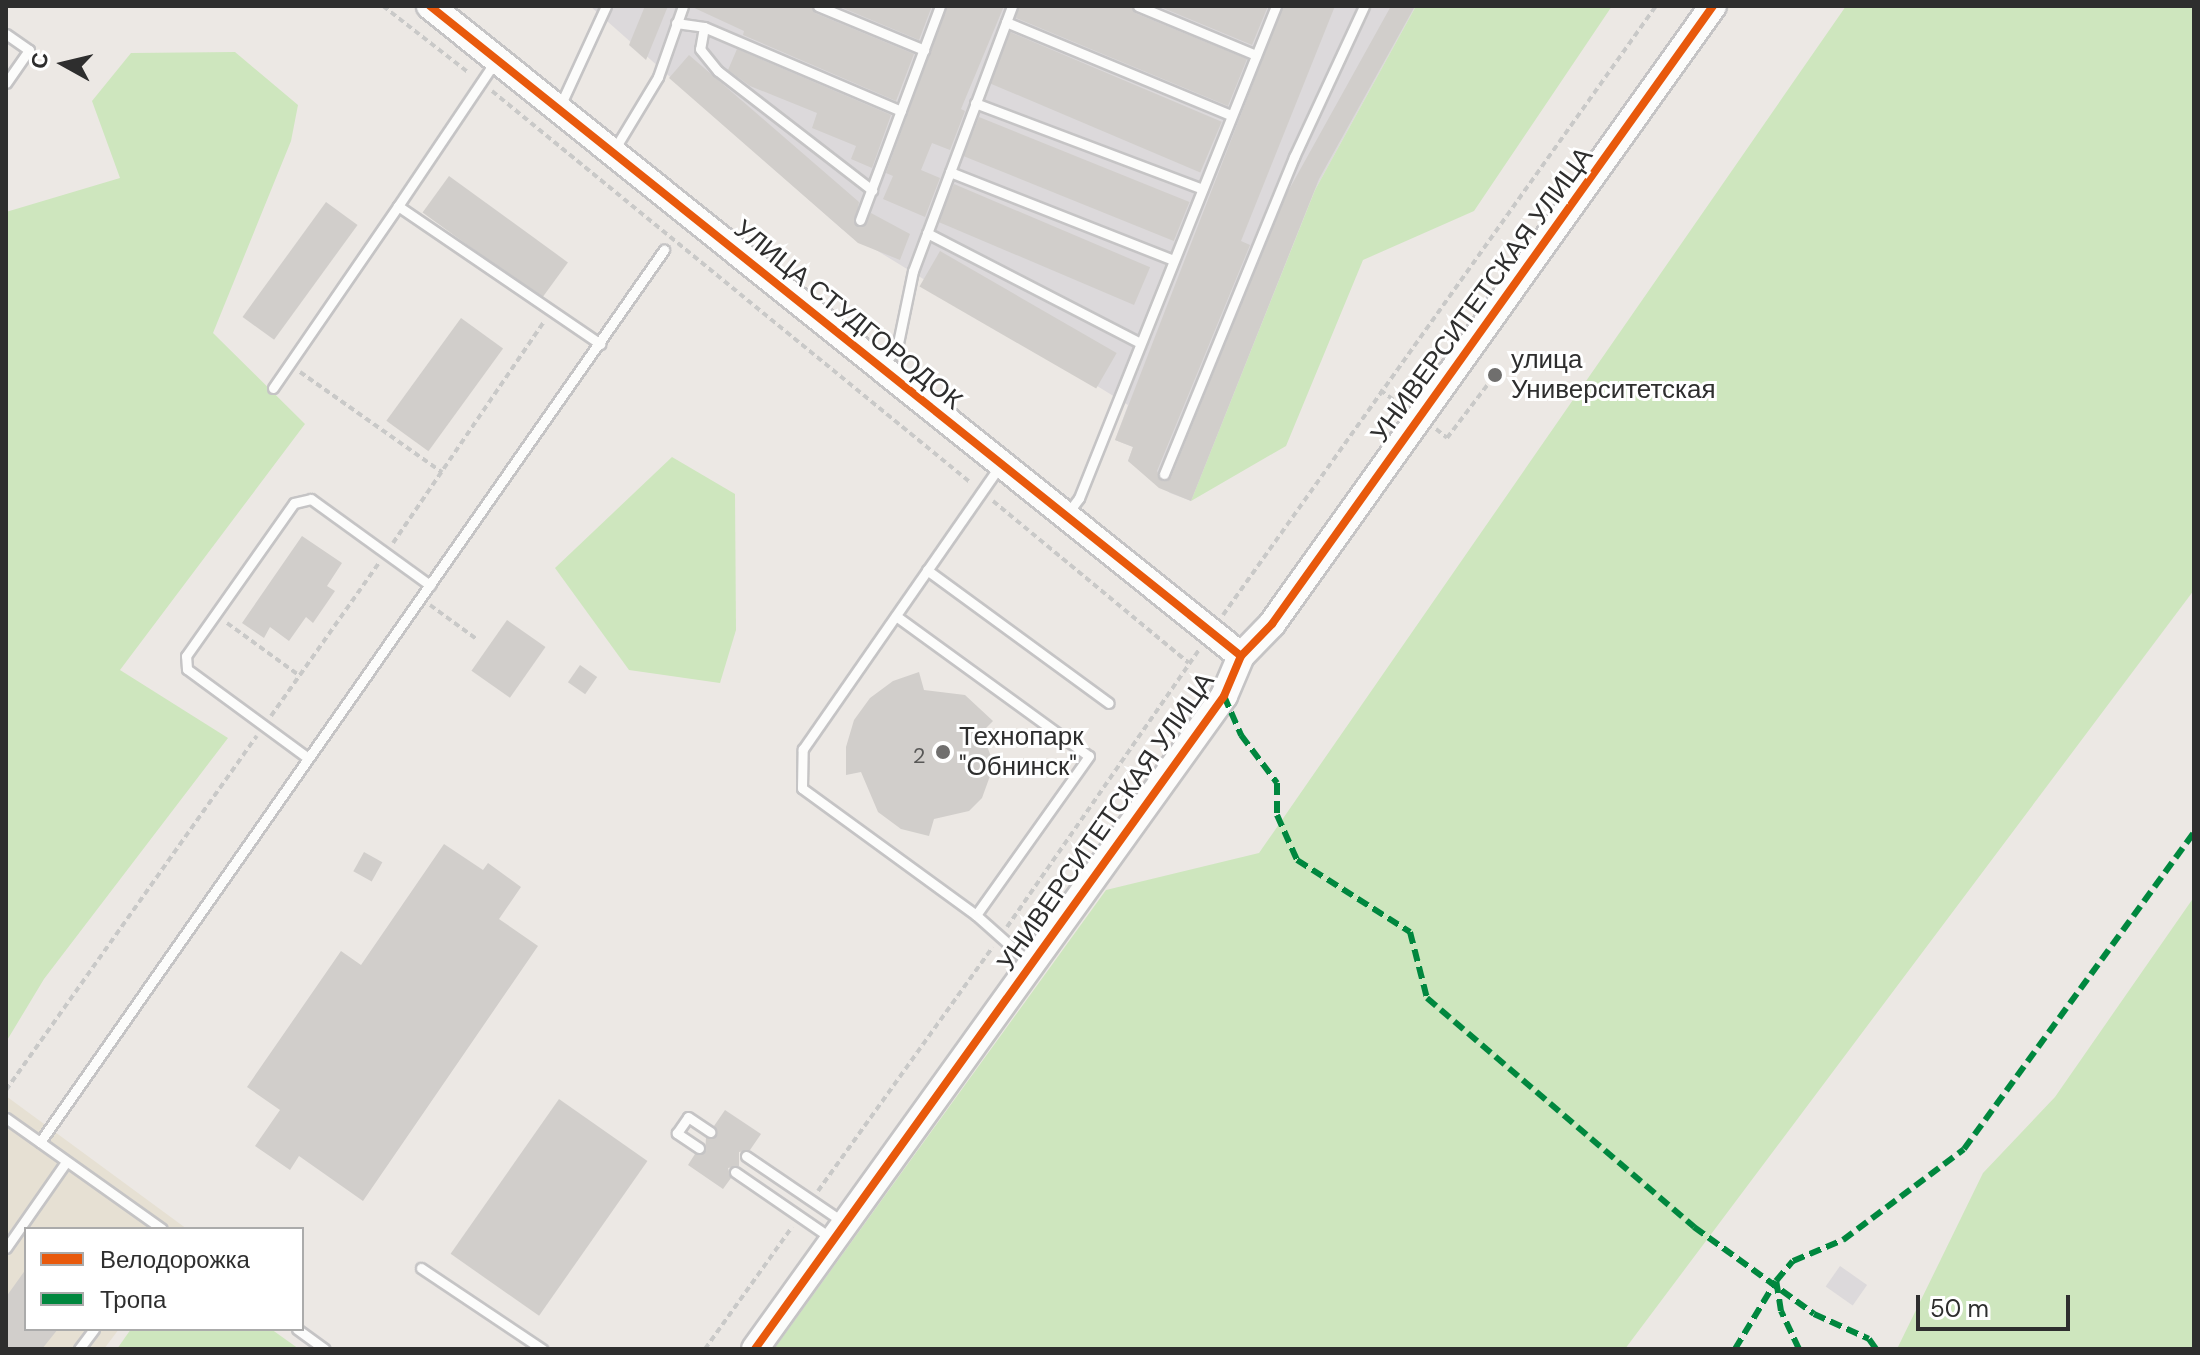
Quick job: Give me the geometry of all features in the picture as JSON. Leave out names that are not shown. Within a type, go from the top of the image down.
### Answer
[{"type":"street","name":"УЛИЦА СТУДГОРОДОК","points":[[430,6],[1241,656]]},
{"type":"street","name":"УНИВЕРСИТЕТСКАЯ УЛИЦА","points":[[755,1349],[1224,696],[1241,656],[1272,624],[1713,6]]},
{"type":"lane","points":[[559,109],[606,6]]},
{"type":"lane","points":[[613,152],[658,77],[683,6]]},
{"type":"lane","points":[[818,6],[924,50]]},
{"type":"lane","points":[[860,220],[940,6]]},
{"type":"lane","points":[[880,367],[897,348],[927,233],[1012,6]]},
{"type":"lane","points":[[1138,6],[1256,55]]},
{"type":"lane","points":[[1065,516],[1079,498],[1276,6]]},
{"type":"lane","points":[[1164,474],[1294,157],[1364,6]]},
{"type":"lane","points":[[1006,22],[1231,115]]},
{"type":"lane","points":[[676,23],[704,27],[901,111]]},
{"type":"lane","points":[[704,27],[700,49],[718,71],[872,190]]},
{"type":"lane","points":[[6,34],[29,50],[6,83]]},
{"type":"lane","points":[[273,388],[497,59]]},
{"type":"lane","points":[[975,103],[1202,189]]},
{"type":"lane","points":[[950,172],[1173,260]]},
{"type":"lane","points":[[398,206],[549,314],[600,344]]},
{"type":"lane","points":[[927,233],[1140,343]]},
{"type":"lane","points":[[40,1142],[664,250]]},
{"type":"lane","points":[[1001,464],[803,749],[802,788],[976,915],[998,940],[1031,964]]},
{"type":"lane","points":[[308,758],[187,669],[186,656],[294,503],[311,499],[430,585]]},
{"type":"lane","points":[[927,570],[1109,703]]},
{"type":"lane","points":[[896,616],[1089,756],[976,915]]},
{"type":"lane","points":[[699,1148],[677,1133],[688,1117],[710,1132]]},
{"type":"lane","points":[[6,1118],[159,1227]]},
{"type":"lane","points":[[746,1156],[840,1232]]},
{"type":"lane","points":[[6,1248],[66,1162]]},
{"type":"lane","points":[[735,1172],[840,1232]]},
{"type":"lane","points":[[421,1268],[542,1349]]},
{"type":"lane","points":[[79,1349],[92,1331]]},
{"type":"lane","points":[[300,1331],[325,1349]]},
{"type":"path","points":[[383,6],[1189,663]]},
{"type":"path","points":[[815,1196],[1656,6]]},
{"type":"path","points":[[6,1090],[300,676],[549,314]]},
{"type":"path","points":[[289,365],[442,472]]},
{"type":"path","points":[[216,614],[300,676]]},
{"type":"path","points":[[705,1349],[797,1221]]},
{"type":"shaded area","points":[[590,6],[1416,6],[1315,190],[1191,501],[1170,493],[1128,461],[1133,447],[1115,440],[1128,405],[842,229]]},
{"type":"shaded area","points":[[6,1096],[184,1227],[24,1227],[24,1331],[118,1331],[104,1349],[6,1349]]},
{"type":"shaded area","points":[[1840,1266],[1867,1285],[1853,1305],[1826,1286]]},
{"type":"green space","points":[[1416,6],[1612,6],[1474,211],[1363,260],[1286,446],[1191,501],[1315,190]]},
{"type":"green space","points":[[1846,6],[2194,6],[2194,590],[1625,1349],[774,1349],[1106,890],[1259,853]]},
{"type":"green space","points":[[235,52],[298,105],[291,141],[213,333],[305,424],[120,670],[228,738],[44,979],[6,1042],[6,212],[120,178],[92,101],[131,53]]},
{"type":"green space","points":[[672,457],[735,494],[736,630],[720,683],[629,670],[555,568]]},
{"type":"green space","points":[[2194,897],[2194,1349],[1897,1349],[1983,1173],[2055,1097]]},
{"type":"green space","points":[[130,1331],[274,1331],[299,1349],[117,1349]]},
{"type":"building","points":[[645,6],[668,6],[646,60],[629,45]]},
{"type":"building","points":[[690,6],[811,6],[815,13],[914,54],[896,101],[743,35],[744,31]]},
{"type":"building","points":[[838,6],[932,6],[919,40]]},
{"type":"building","points":[[947,6],[1004,6],[961,109],[965,111],[950,150],[932,143],[921,170],[940,178],[925,217],[883,199],[893,176],[886,173]]},
{"type":"building","points":[[1019,6],[1131,6],[1135,13],[1247,59],[1228,106],[1016,18]]},
{"type":"building","points":[[1158,6],[1268,6],[1252,45]]},
{"type":"building","points":[[1283,6],[1335,6],[1241,241],[1250,245],[1157,471],[1162,481],[1171,477],[1286,195],[1391,6],[1415,6],[1319,179],[1191,501],[1159,488],[1128,461],[1133,447],[1115,440]]},
{"type":"building","points":[[1010,32],[1222,122],[1200,172],[989,83]]},
{"type":"building","points":[[737,49],[891,115],[872,168],[851,159],[856,146],[812,128],[817,113],[750,86],[728,70]]},
{"type":"building","points":[[689,55],[859,202],[855,225],[864,226],[871,213],[910,234],[900,260],[858,243],[669,78]]},
{"type":"building","points":[[979,117],[1189,202],[1174,241],[963,156]]},
{"type":"building","points":[[449,176],[568,262],[541,299],[423,212]]},
{"type":"building","points":[[954,184],[1150,267],[1134,305],[938,222]]},
{"type":"building","points":[[326,202],[358,225],[274,340],[243,317]]},
{"type":"building","points":[[940,251],[1117,353],[1096,389],[920,287]]},
{"type":"building","points":[[461,318],[503,349],[428,451],[386,421]]},
{"type":"building","points":[[302,536],[342,563],[327,586],[335,591],[313,623],[306,617],[289,641],[270,627],[264,638],[242,623]]},
{"type":"building","points":[[507,620],[546,647],[510,698],[471,671]]},
{"type":"building","points":[[580,665],[597,677],[585,694],[568,682]]},
{"type":"building","points":[[919,672],[924,690],[965,695],[993,721],[982,732],[994,765],[982,798],[969,811],[934,819],[929,836],[901,829],[878,812],[861,772],[846,775],[846,747],[854,720],[870,698],[893,681]]},
{"type":"building","points":[[444,844],[483,870],[488,863],[521,887],[499,919],[538,946],[363,1201],[299,1156],[290,1170],[255,1146],[280,1110],[247,1087],[341,951],[361,965]]},
{"type":"building","points":[[364,852],[382,862],[372,881],[353,871]]},
{"type":"building","points":[[559,1099],[647,1161],[539,1316],[451,1254]]},
{"type":"building","points":[[725,1110],[761,1134],[750,1150],[739,1152],[739,1166],[728,1168],[731,1178],[723,1189],[688,1165],[695,1154],[705,1153],[706,1138],[716,1137],[714,1126]]},
{"type":"building","points":[[24,1272],[24,1331],[56,1331],[42,1349],[6,1349],[6,1297]]},
{"type":"marked path","points":[[1224,696],[1241,735],[1277,783],[1277,815],[1297,860],[1410,932],[1427,998],[1694,1227],[1814,1314],[1869,1339],[1876,1349]]},
{"type":"marked path","points":[[1799,1349],[1781,1311],[1776,1281],[1793,1261],[1843,1240],[1964,1149],[2194,832]]},
{"type":"marked path","points":[[1735,1349],[1776,1281]]},
{"type":"cycle path","points":[[430,6],[1241,656]]},
{"type":"cycle path","points":[[755,1349],[1224,696],[1241,656],[1272,624],[1713,6]]},
{"type":"place","name":"улица Университетская","points":[[1495,375]]},
{"type":"place","name":"Технопарк \"Обнинск\"","points":[[943,752]]}]
